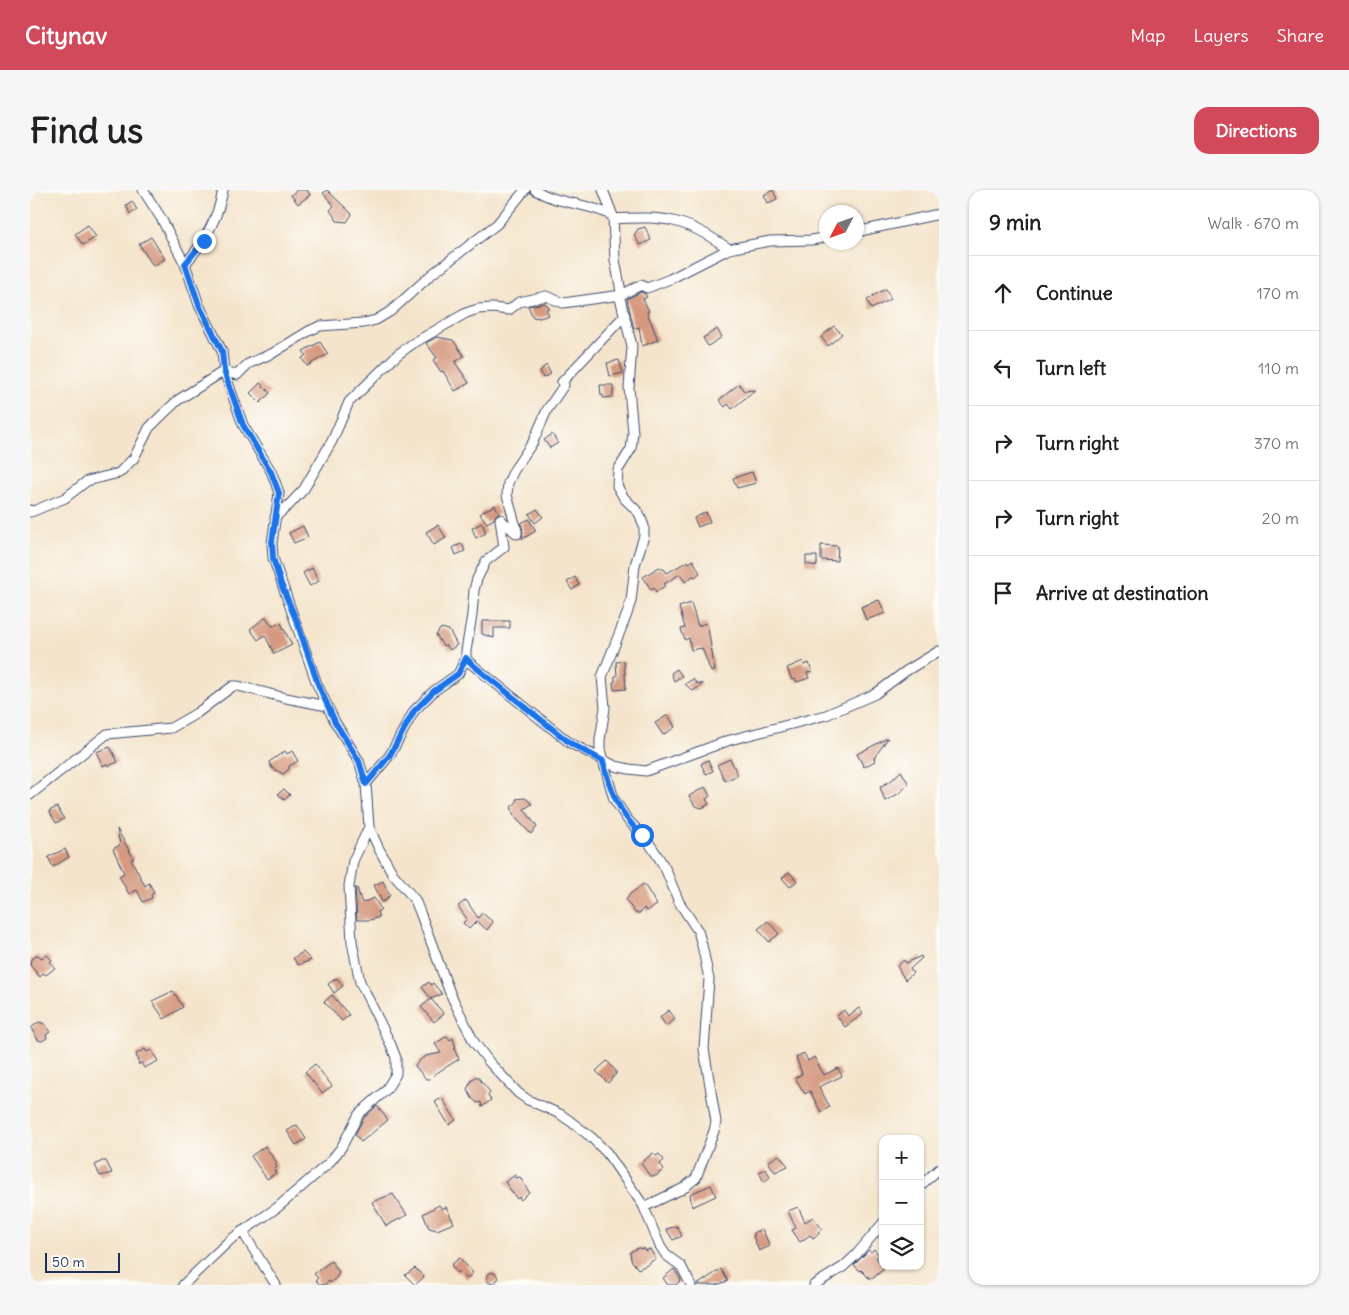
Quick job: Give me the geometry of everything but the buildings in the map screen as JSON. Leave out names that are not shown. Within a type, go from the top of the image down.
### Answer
[{"type":"street","points":[[143,190],[162,218],[185,264],[199,305],[222,351],[224,371],[243,425],[276,484],[279,493],[272,542],[273,558],[327,706],[359,761],[366,784],[369,827],[393,874],[415,900],[450,993],[474,1042],[518,1093],[528,1100],[560,1114],[592,1137],[607,1153],[644,1207],[660,1246],[666,1255],[681,1266],[691,1285]]},
{"type":"street","points":[[185,264],[204,241],[214,223],[224,190]]},
{"type":"street","points":[[30,510],[31,512],[65,498],[87,481],[119,472],[134,458],[148,428],[178,400],[224,371],[237,375],[248,364],[273,353],[320,326],[364,323],[391,311],[432,274],[497,224],[525,190]]},
{"type":"street","points":[[534,190],[557,200],[599,208],[613,217],[650,216],[672,219],[708,234],[728,249]]},
{"type":"street","points":[[603,190],[613,217],[615,260],[621,294],[620,298],[632,346],[629,388],[633,433],[631,449],[618,470],[617,486],[624,498],[639,514],[644,526],[644,536],[635,566],[629,608],[602,677],[605,708],[600,740],[603,761],[614,799],[627,819],[653,848],[665,868],[679,902],[698,931],[708,968],[709,991],[704,1049],[716,1122],[696,1178],[682,1190],[644,1207]]},
{"type":"street","points":[[864,230],[939,214]]},
{"type":"street","points":[[275,517],[304,489],[332,441],[349,402],[396,355],[460,316],[478,309],[509,310],[519,302],[546,296],[563,303],[621,294],[641,285],[647,288],[670,279],[728,249],[770,241],[819,238]]},
{"type":"street","points":[[366,784],[390,755],[414,711],[434,691],[458,674],[466,658],[476,579],[486,561],[504,546],[500,519],[516,534],[518,531],[507,495],[508,483],[514,470],[533,442],[547,410],[564,385],[562,382],[625,315]]},
{"type":"street","points":[[466,658],[570,743],[603,761],[630,770],[646,771],[730,740],[819,717],[875,694],[906,671],[939,651]]},
{"type":"street","points":[[30,795],[107,734],[171,728],[197,713],[233,686],[327,706]]},
{"type":"street","points":[[183,1285],[230,1240],[278,1207],[329,1163],[341,1148],[359,1114],[386,1090],[396,1074],[396,1058],[391,1045],[360,982],[352,942],[348,886],[353,861],[369,827]]},
{"type":"street","points":[[924,1182],[939,1169]]},
{"type":"street","points":[[814,1285],[842,1267],[856,1255],[881,1225]]},
{"type":"street","points":[[242,1231],[276,1285]]},
{"type":"route","points":[[204,241],[185,264],[199,305],[222,351],[224,371],[243,425],[271,472],[279,493],[272,542],[273,558],[281,584],[297,622],[327,706],[359,761],[366,784],[390,755],[414,711],[434,691],[458,674],[466,658],[570,743],[603,761],[614,799],[627,819],[642,835]]}]
